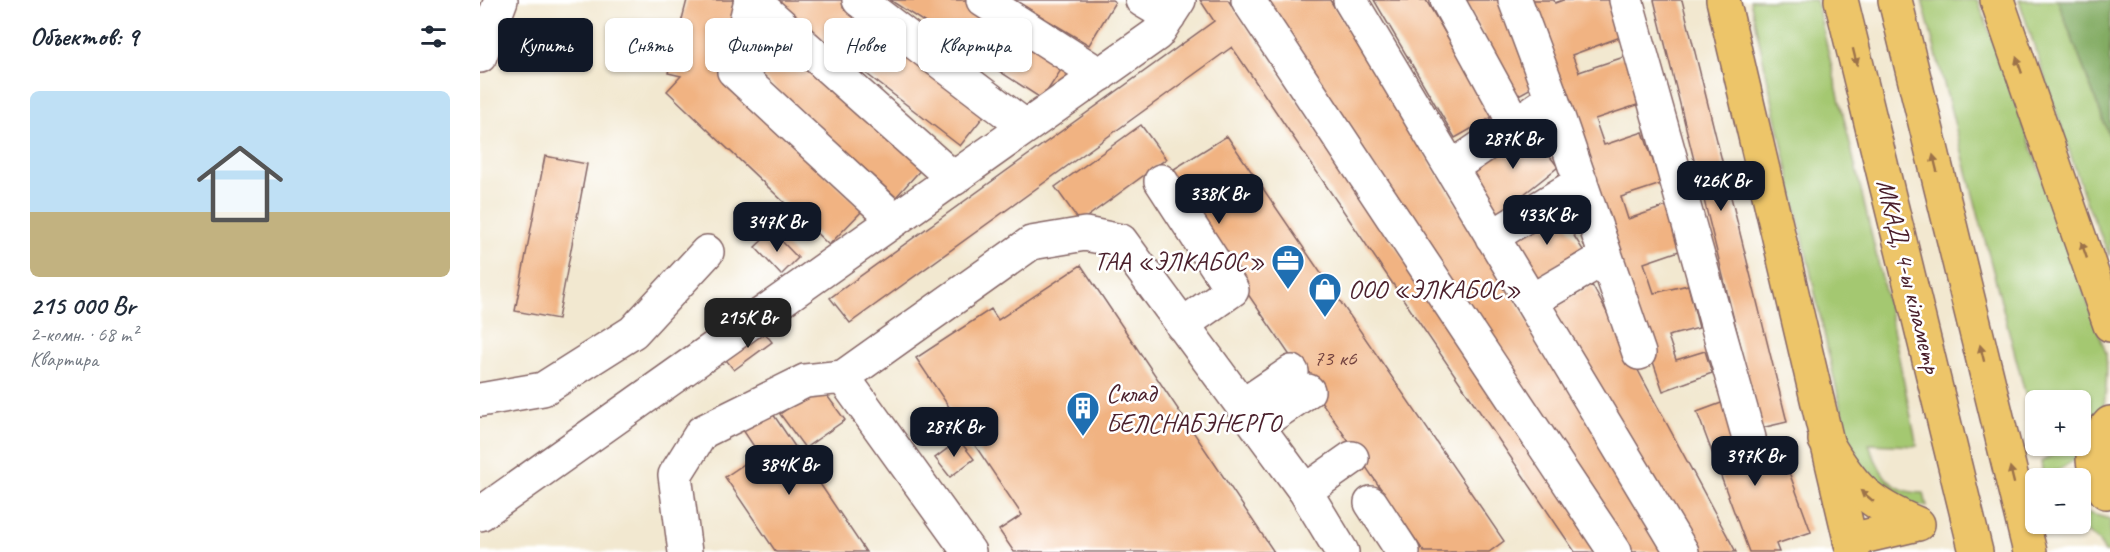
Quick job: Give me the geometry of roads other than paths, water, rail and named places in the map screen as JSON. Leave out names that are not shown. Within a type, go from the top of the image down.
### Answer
[{"type":"main road","points":[[1724,0],[1825,440],[1852,546],[1918,524]]},
{"type":"main road","name":"МКАД, 4-ы кіламетр","points":[[1841,0],[1976,552]]},
{"type":"main road","name":"МКАД, 4-ы кіламетр","points":[[1895,0],[2030,552]]},
{"type":"main road","points":[[1997,0],[2110,325]]},
{"type":"main road","points":[[2085,468],[2097,439],[2110,423]]},
{"type":"main road","points":[[1825,440],[1847,477],[1867,496],[1888,512],[1918,524]]},
{"type":"main road","points":[[2091,472],[2096,476],[2099,492]]},
{"type":"main road","points":[[1882,552],[1898,535],[1918,524]]},
{"type":"lane","points":[[480,56],[501,0]]},
{"type":"lane","points":[[895,220],[734,71],[752,0],[954,179]]},
{"type":"lane","points":[[859,0],[1026,128]]},
{"type":"lane","points":[[982,0],[1100,75]]},
{"type":"lane","points":[[1248,0],[1616,552]]},
{"type":"lane","points":[[1350,0],[1682,552]]},
{"type":"lane","points":[[1447,0],[1515,124]]},
{"type":"lane","points":[[1515,0],[1552,99],[1639,353]]},
{"type":"lane","points":[[1626,0],[1749,438]]},
{"type":"lane","points":[[480,514],[1157,34],[1163,5]]},
{"type":"lane","points":[[1451,168],[1552,99]]},
{"type":"lane","points":[[1161,181],[1232,290],[1182,325]]},
{"type":"lane","points":[[1492,237],[1581,182]]},
{"type":"lane","points":[[685,552],[675,475],[702,432],[805,381],[843,377],[1031,243],[1085,234],[1121,241],[1305,491],[1342,552]]},
{"type":"lane","points":[[480,400],[543,389],[633,332],[707,252]]},
{"type":"lane","points":[[1531,301],[1606,256]]},
{"type":"lane","points":[[843,377],[969,552]]},
{"type":"lane","points":[[1249,416],[1300,381]]},
{"type":"lane","points":[[1305,491],[1352,458]]},
{"type":"lane","points":[[1371,503],[1403,552]]},
{"type":"place","name":"ТАА «ЭЛКАБОС»","points":[[1288,290]]},
{"type":"place","name":"ООО «ЭЛКАБОС»","points":[[1325,318]]},
{"type":"place","name":"Склад БЕЛСНАБЭНЕРГО","points":[[1083,437]]}]
